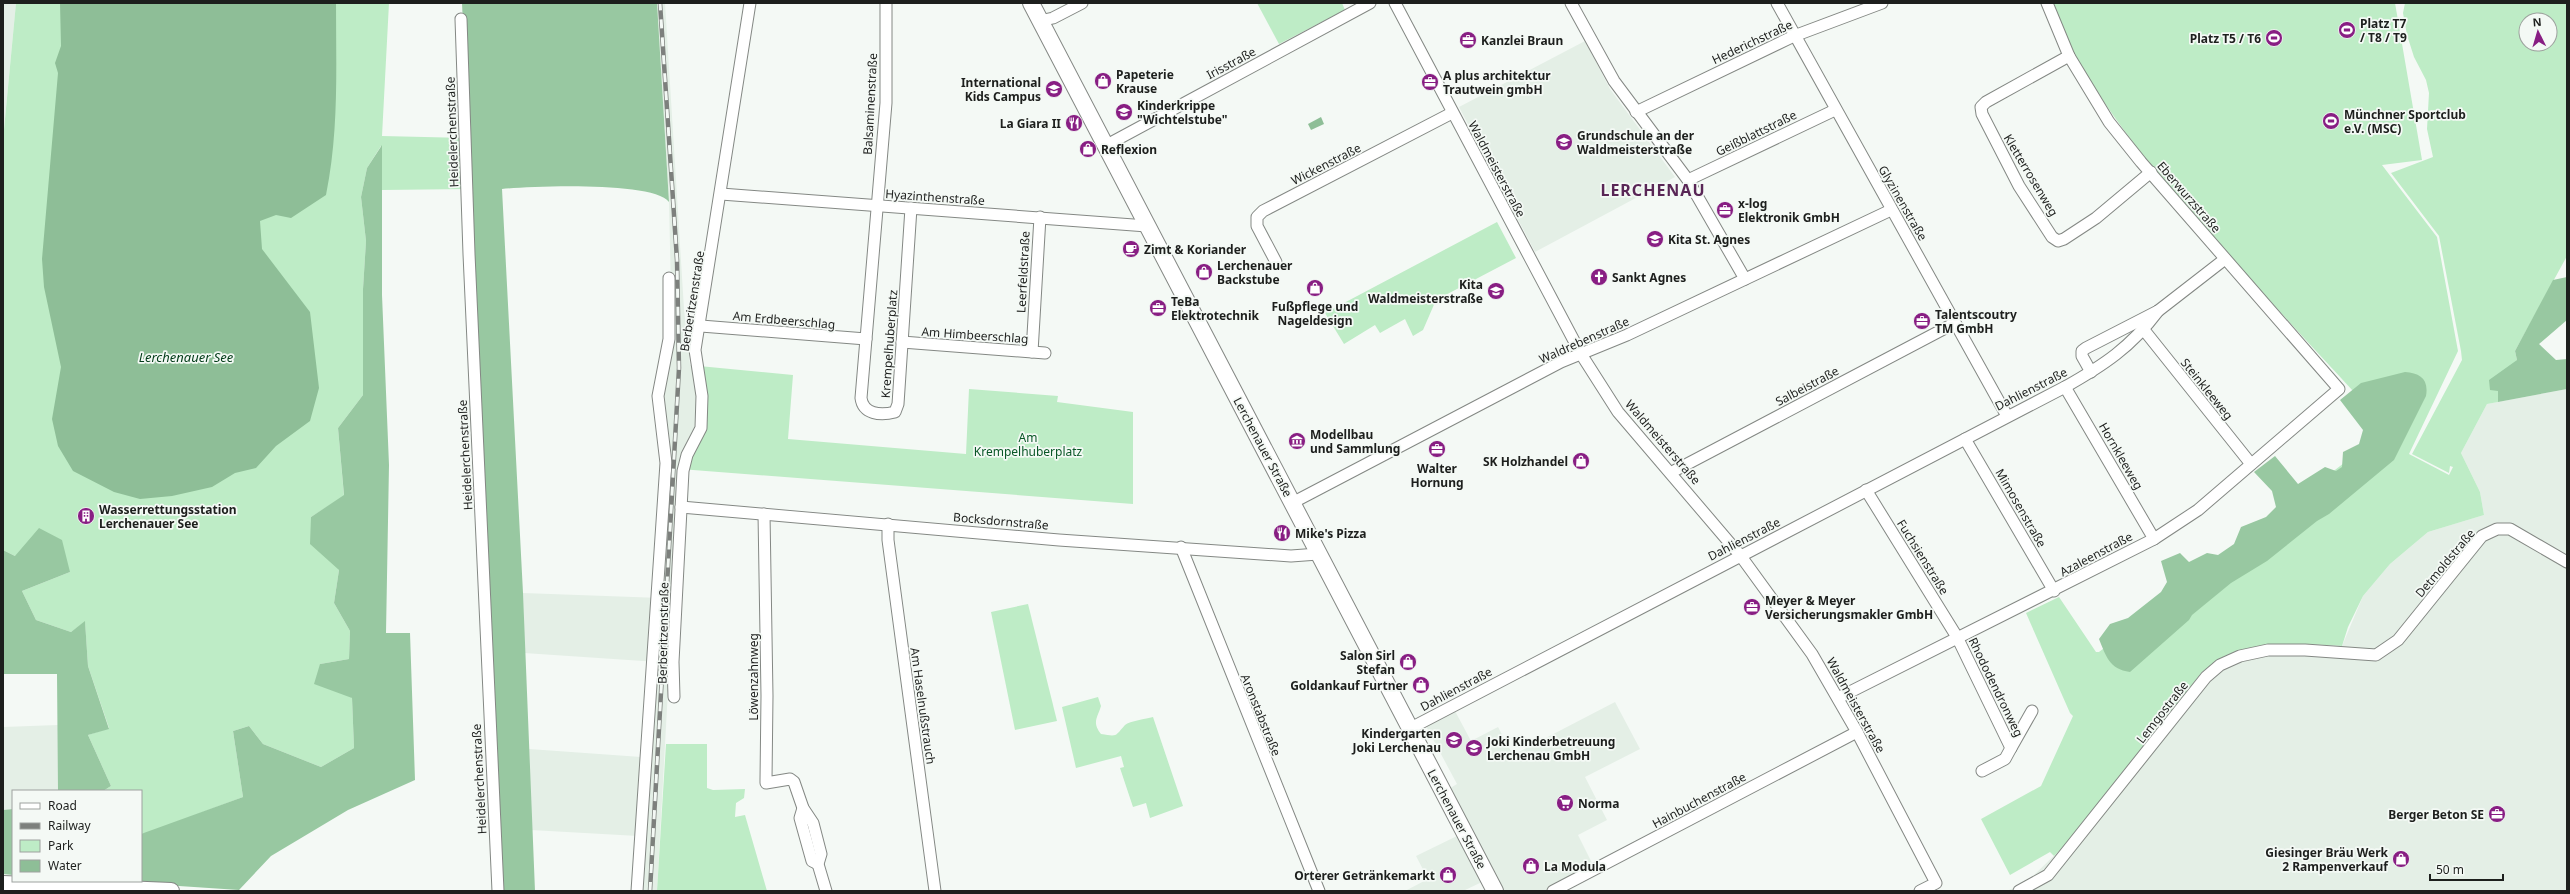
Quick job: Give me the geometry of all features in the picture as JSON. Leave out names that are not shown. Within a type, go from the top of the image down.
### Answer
[{"type":"main road","name":"Lerchenauer Straße","points":[[1030,3],[1495,891]]},
{"type":"main road","points":[[3,884],[172,891]]},
{"type":"street","name":"Berberitzenstraße","points":[[674,697],[673,662],[683,472],[687,455],[701,428],[702,396],[696,350],[701,326],[750,3]]},
{"type":"street","name":"Balsaminenstraße","points":[[876,205],[886,103],[886,3]]},
{"type":"street","points":[[1040,21],[1053,18],[1082,3]]},
{"type":"street","name":"Irisstraße","points":[[1105,146],[1370,3]]},
{"type":"street","name":"Waldmeisterstraße","points":[[1396,3],[1452,113],[1581,354],[1618,412],[1672,472],[1740,555],[1812,654],[1838,698],[1936,883],[1920,891]]},
{"type":"street","points":[[1572,3],[1614,81],[1688,180],[1745,279]]},
{"type":"street","name":"Glyzinenstraße","points":[[1777,3],[1835,110],[2007,416]]},
{"type":"street","name":"Hederichstraße","points":[[1636,112],[1794,36],[1882,3]]},
{"type":"street","name":"Eberwurzstraße","points":[[2047,3],[2069,56],[2109,122],[2225,259],[2339,389]]},
{"type":"street","name":"Heidelerchenstraße","points":[[461,18],[469,254],[498,891]]},
{"type":"street","name":"Kletterrosenweg","points":[[2069,56],[1986,102],[1981,107],[1982,114],[2008,167],[2052,237],[2058,241],[2071,235],[2096,218],[2151,172]]},
{"type":"street","name":"Geißblattstraße","points":[[1688,180],[1835,110]]},
{"type":"street","name":"Wickenstraße","points":[[1276,262],[1257,226],[1257,217],[1262,211],[1452,113]]},
{"type":"street","name":"Hyazinthenstraße","points":[[721,194],[1147,226]]},
{"type":"street","name":"Krempelhuberplatz","points":[[876,205],[862,406],[867,412],[895,412],[898,404],[911,208]]},
{"type":"street","name":"Waldrebenstraße","points":[[1292,503],[1551,367],[1627,336],[1891,210]]},
{"type":"street","name":"Leerfeldstraße","points":[[1032,352],[1040,218]]},
{"type":"street","name":"Dahlienstraße","points":[[2091,372],[2082,356],[2086,348],[2158,311],[2225,259]]},
{"type":"street","name":"Berberitzenstraße","points":[[637,891],[666,463],[658,396],[670,339],[669,278]]},
{"type":"street","name":"Dahlienstraße","points":[[1409,729],[1740,555],[2065,387],[2115,357],[2144,330],[2158,311]]},
{"type":"street","name":"Salbeistraße","points":[[1672,472],[1955,323]]},
{"type":"street","name":"Am Erdbeerschlag","points":[[701,326],[866,339]]},
{"type":"street","name":"Steinkleeweg","points":[[2144,330],[2251,464]]},
{"type":"street","name":"Am Himbeerschlag","points":[[902,342],[1045,353]]},
{"type":"street","name":"Hornkleeweg","points":[[2065,387],[2154,539]]},
{"type":"street","name":"Azaleenstraße","points":[[1838,698],[1957,637],[2054,591],[2154,539],[2198,510],[2339,389]]},
{"type":"street","name":"Mimosenstraße","points":[[1965,439],[2054,591]]},
{"type":"street","name":"Fuchsienstraße","points":[[1866,490],[1957,637]]},
{"type":"street","name":"Bocksdornstraße","points":[[681,507],[1059,540],[1181,547],[1291,556],[1318,554]]},
{"type":"street","name":"Löwenzahnweg","points":[[764,514],[767,696],[766,782],[790,779],[794,782],[803,808],[813,823],[819,843],[822,858],[818,864],[826,891]]},
{"type":"street","name":"Am Haselnußstrauch","points":[[888,524],[888,540],[935,891]]},
{"type":"street","name":"Detmoldstraße","points":[[2376,655],[2398,640],[2482,536],[2497,529],[2510,528],[2567,562]]},
{"type":"street","name":"Aronstabstraße","points":[[1181,547],[1319,891]]},
{"type":"street","name":"Rhododendronweg","points":[[1957,637],[2011,748]]},
{"type":"street","name":"Lemgostraße","points":[[2019,891],[2048,875],[2202,682],[2220,665],[2240,656],[2268,650],[2305,650],[2376,655]]},
{"type":"street","name":"Rhododendronweg","points":[[1982,771],[2005,759],[2032,711]]},
{"type":"street","name":"Hainbuchenstraße","points":[[1553,891],[1857,732]]},
{"type":"shaded area","points":[[3,3],[16,3],[3,139]]},
{"type":"shaded area","points":[[462,3],[657,3],[669,202],[659,195],[617,188],[563,186],[502,189],[523,593],[535,891],[504,891],[502,888]]},
{"type":"shaded area","points":[[657,3],[665,3],[684,309],[690,365],[699,366],[705,404],[683,457],[673,599],[657,891],[642,891],[658,662],[524,653],[523,593],[661,598],[669,465],[660,395],[672,338],[669,202]]},
{"type":"shaded area","name":"Grundschule an der Waldmeisterstraße","points":[[1585,41],[1610,89],[1675,177],[1535,252],[1459,107]]},
{"type":"shaded area","points":[[382,145],[382,295],[389,465],[386,633],[410,633],[415,780],[348,810],[271,856],[239,890],[119,882],[142,882],[142,834],[243,797],[233,731],[249,726],[263,744],[321,767],[354,748],[352,698],[314,684],[320,664],[349,659],[350,631],[334,603],[339,570],[310,544],[311,517],[344,495],[338,428],[363,395],[363,289],[366,241],[361,197],[367,168]]},
{"type":"shaded area","points":[[2567,277],[2567,320],[2539,344],[2556,360],[2567,359],[2567,389],[2498,402],[2498,391],[2490,390],[2489,380],[2517,360],[2515,351],[2553,280]]},
{"type":"shaded area","points":[[2405,372],[2415,374],[2422,378],[2425,381],[2427,390],[2426,396],[2394,460],[2329,514],[2317,521],[2267,561],[2231,583],[2192,615],[2189,620],[2130,672],[2117,668],[2109,661],[2099,639],[2110,624],[2128,618],[2161,592],[2167,582],[2161,561],[2180,553],[2189,562],[2207,553],[2218,555],[2234,544],[2241,527],[2266,517],[2276,507],[2272,491],[2254,472],[2275,456],[2298,484],[2325,467],[2336,471],[2342,467],[2343,452],[2359,444],[2363,430],[2340,400],[2361,383]]},
{"type":"shaded area","points":[[2567,389],[2567,891],[2007,891],[2028,881],[2069,841],[2202,672],[2217,659],[2239,651],[2267,646],[2306,644],[2342,646],[2363,596],[2390,564],[2428,532],[2484,515],[2480,492],[2461,453],[2487,404]]},
{"type":"shaded area","points":[[39,528],[62,540],[70,572],[22,591],[36,620],[71,632],[85,621],[88,666],[109,729],[88,735],[111,786],[105,790],[58,790],[57,674],[3,674],[3,550],[15,556]]},
{"type":"shaded area","points":[[1615,702],[1640,749],[1585,777],[1607,820],[1578,835],[1594,867],[1550,891],[1486,891],[1482,882],[1463,891],[1405,891],[1428,879],[1416,856],[1459,835],[1439,795],[1457,784],[1426,726],[1455,711],[1471,741],[1498,727],[1513,755]]},
{"type":"shaded area","points":[[58,725],[58,790],[12,790],[12,809],[3,810],[3,727]]},
{"type":"shaded area","points":[[529,749],[641,757],[638,836],[531,830]]},
{"type":"shaded area","points":[[12,809],[12,875],[3,874],[3,810]]},
{"type":"green space","points":[[16,3],[389,3],[382,136],[467,138],[469,189],[382,190],[381,146],[367,168],[361,197],[366,241],[363,289],[363,395],[338,428],[344,496],[311,517],[339,570],[334,603],[350,631],[349,659],[320,664],[352,698],[354,748],[321,767],[263,744],[249,726],[233,731],[243,797],[147,833],[142,834],[142,790],[105,790],[111,786],[88,735],[109,728],[88,666],[85,622],[71,632],[36,620],[22,591],[70,572],[15,556],[3,550],[3,140]]},
{"type":"green space","points":[[1257,3],[1342,3],[1345,10],[1279,44]]},
{"type":"green space","points":[[2051,3],[2395,3],[2422,160],[2382,165],[2437,237],[2458,351],[2409,454],[2449,475],[2453,467],[2450,466],[2449,473],[2412,454],[2462,360],[2439,236],[2391,173],[2433,157],[2427,129],[2429,93],[2426,80],[2414,57],[2407,35],[2403,13],[2405,3],[2567,3],[2567,256],[2515,351],[2517,360],[2498,391],[2498,402],[2487,404],[2461,453],[2480,492],[2484,515],[2428,532],[2390,564],[2363,596],[2348,627],[2342,646],[2287,644],[2251,649],[2234,654],[2202,672],[2069,841],[2054,856],[2050,852],[2010,875],[1981,819],[2041,786],[2073,716],[2070,713],[2026,613],[2059,597],[2096,652],[2099,652],[2388,429],[2247,276],[2157,172],[2116,120],[2080,64]]},
{"type":"green space","points":[[1497,222],[1516,258],[1436,300],[1423,330],[1413,336],[1405,319],[1380,333],[1375,325],[1344,344],[1325,313]]},
{"type":"green space","name":"Am Krempelhuberplatz","points":[[699,366],[793,375],[788,439],[966,454],[969,389],[1058,396],[1057,402],[1133,412],[1133,504],[680,469],[699,428]]},
{"type":"green space","points":[[1028,604],[1057,721],[1015,730],[991,612]]},
{"type":"green space","points":[[1098,697],[1101,706],[1096,723],[1101,734],[1116,735],[1127,724],[1153,717],[1183,806],[1150,818],[1146,803],[1133,807],[1120,768],[1124,767],[1121,756],[1076,768],[1062,707]]},
{"type":"green space","points":[[666,744],[707,744],[707,788],[713,790],[745,789],[744,798],[736,803],[735,817],[745,815],[767,891],[657,891]]},
{"type":"water","name":"Lerchenauer See","points":[[60,3],[336,3],[335,123],[326,195],[291,218],[276,215],[260,221],[262,249],[310,312],[319,388],[310,421],[276,446],[256,468],[235,473],[212,487],[172,496],[140,499],[114,492],[73,471],[58,446],[52,419],[61,367],[44,287],[42,259],[58,73],[55,63],[61,46]]},
{"type":"water","points":[[1321,117],[1324,124],[1311,130],[1308,124]]},
{"type":"railway","points":[[650,891],[679,368],[677,260],[660,3]]},
{"type":"place","name":"Platz T7 / T8 / T9","points":[[2347,30]]},
{"type":"place","name":"Platz T5 / T6","points":[[2274,38]]},
{"type":"place","name":"Kanzlei Braun","points":[[1468,40]]},
{"type":"place","name":"Papeterie Krause","points":[[1103,81]]},
{"type":"place","name":"A plus architektur Trautwein gmbH","points":[[1430,82]]},
{"type":"place","name":"International Kids Campus","points":[[1054,89]]},
{"type":"place","name":"Kinderkrippe \"Wichtelstube\"","points":[[1124,112]]},
{"type":"place","name":"Münchner Sportclub e.V. (MSC)","points":[[2331,121]]},
{"type":"place","name":"La Giara II","points":[[1074,123]]},
{"type":"place","name":"Grundschule an der Waldmeisterstraße","points":[[1564,142]]},
{"type":"place","name":"Reflexion","points":[[1088,149]]},
{"type":"place","name":"x-log Elektronik GmbH","points":[[1725,210]]},
{"type":"place","name":"Kita St. Agnes","points":[[1655,239]]},
{"type":"place","name":"Zimt & Koriander","points":[[1131,249]]},
{"type":"place","name":"Lerchenauer Backstube","points":[[1204,272]]},
{"type":"place","name":"Sankt Agnes","points":[[1599,277]]},
{"type":"place","name":"Fußpflege und Nageldesign","points":[[1315,288]]},
{"type":"place","name":"Kita Waldmeisterstraße","points":[[1496,291]]},
{"type":"place","name":"TeBa Elektrotechnik","points":[[1158,308]]},
{"type":"place","name":"Talentscoutry TM GmbH","points":[[1922,321]]},
{"type":"place","name":"Modellbau und Sammlung","points":[[1297,441]]},
{"type":"place","name":"Walter Hornung","points":[[1437,449]]},
{"type":"place","name":"SK Holzhandel","points":[[1581,461]]},
{"type":"place","name":"Wasserrettungsstation Lerchenauer See","points":[[86,516]]},
{"type":"place","name":"Mike's Pizza","points":[[1282,533]]},
{"type":"place","name":"Meyer & Meyer Versicherungsmakler GmbH","points":[[1752,607]]},
{"type":"place","name":"Salon Sirl Stefan","points":[[1408,662]]},
{"type":"place","name":"Goldankauf Furtner","points":[[1421,685]]},
{"type":"place","name":"Kindergarten Joki Lerchenau","points":[[1454,740]]},
{"type":"place","name":"Joki Kinderbetreuung Lerchenau GmbH","points":[[1474,748]]},
{"type":"place","name":"Norma","points":[[1565,803]]},
{"type":"place","name":"Berger Beton SE","points":[[2497,814]]},
{"type":"place","name":"Giesinger Bräu Werk 2 Rampenverkauf","points":[[2401,859]]},
{"type":"place","name":"La Modula","points":[[1531,866]]},
{"type":"place","name":"Orterer Getränkemarkt","points":[[1448,875]]},
{"type":"district","name":"LERCHENAU","points":[[1653,190]]}]
